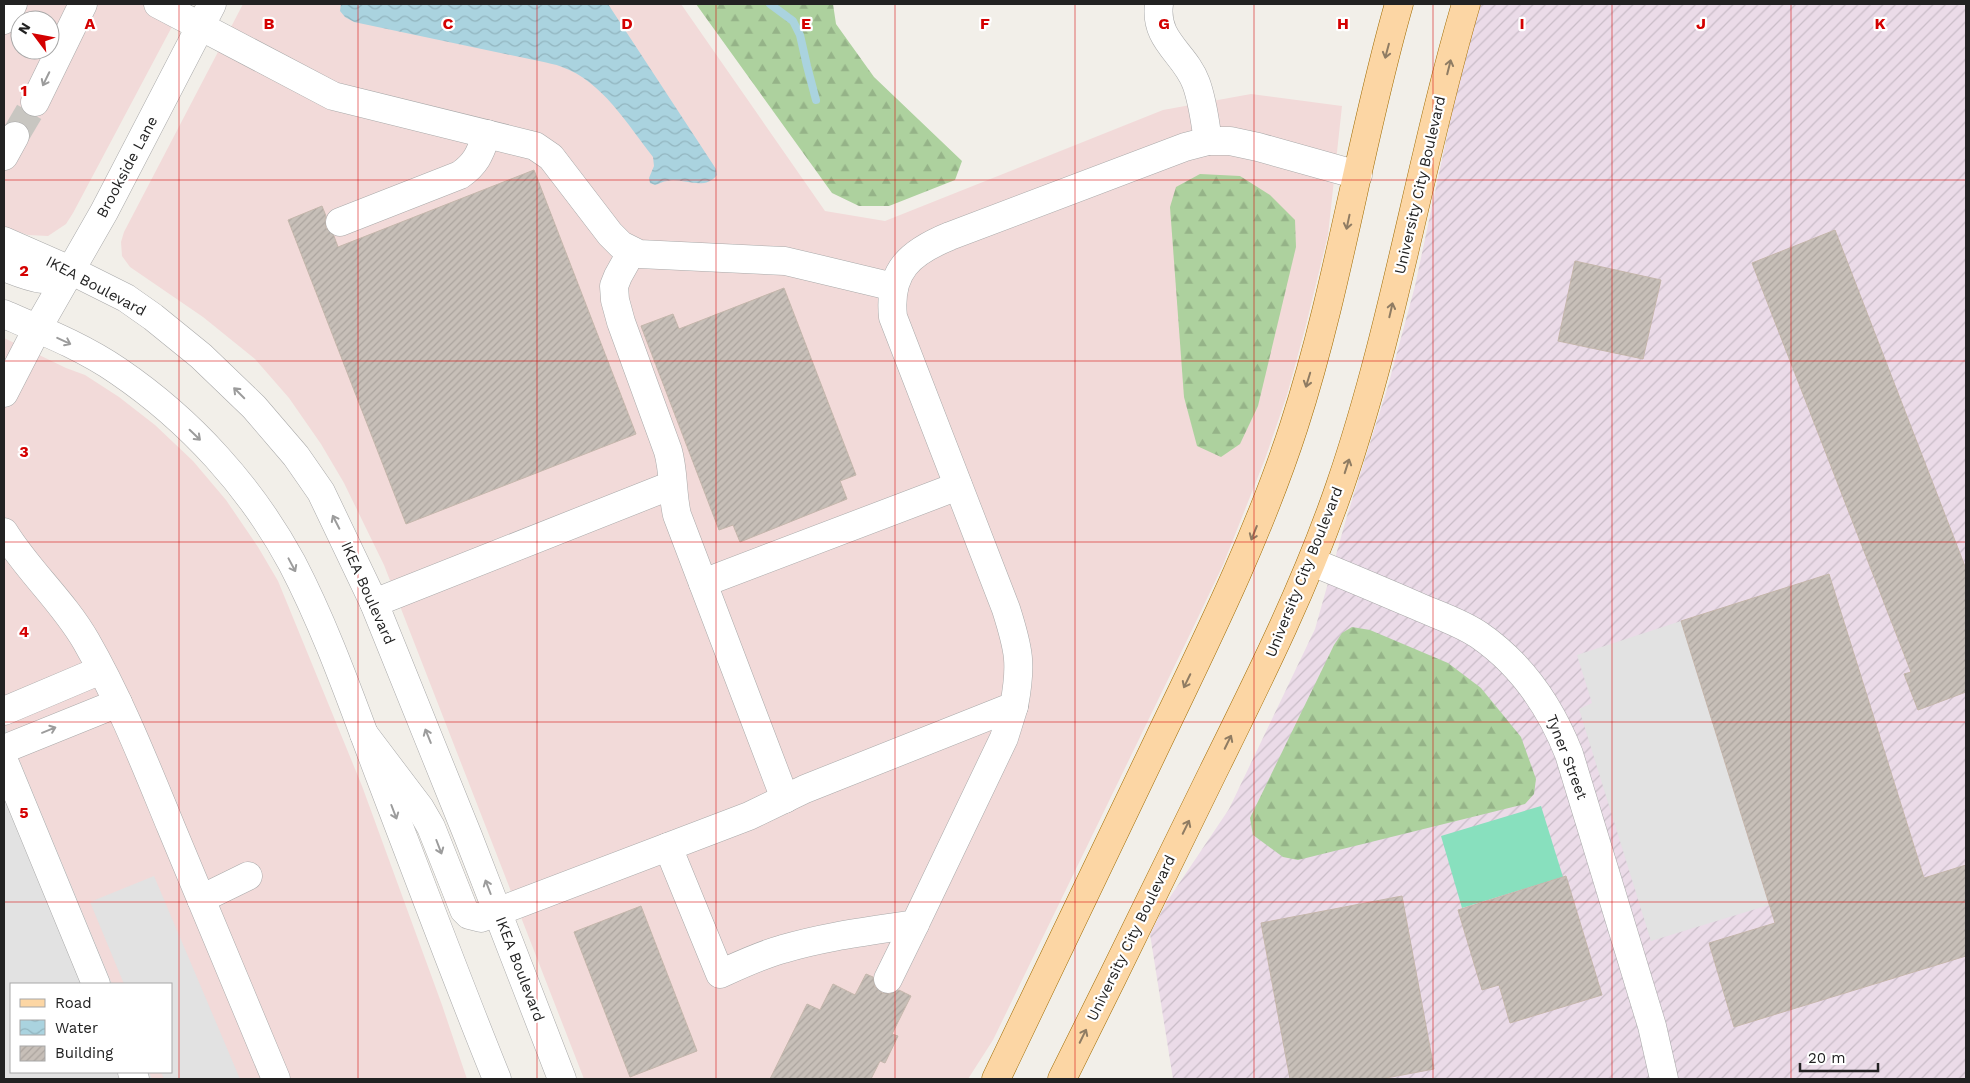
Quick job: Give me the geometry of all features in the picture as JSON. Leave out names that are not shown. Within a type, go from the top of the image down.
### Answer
[{"type":"main road","points":[[996,1079],[1215,623],[1261,516],[1294,428],[1335,279],[1380,78],[1399,4]]},
{"type":"main road","name":"University City Boulevard","points":[[1062,1079],[1261,676],[1312,562],[1340,487],[1388,327],[1437,114],[1466,4]]},
{"type":"street","points":[[4,20],[13,4]]},
{"type":"street","points":[[35,102],[83,4]]},
{"type":"street","points":[[158,4],[206,15],[333,96],[535,146],[552,157],[610,234],[621,245],[632,251],[646,256],[785,261],[894,288]]},
{"type":"street","points":[[1159,4],[1159,22],[1162,32],[1190,71],[1196,83],[1208,141]]},
{"type":"street","name":"Brookside Lane","points":[[4,393],[37,328],[104,212],[206,15]]},
{"type":"street","points":[[340,222],[460,175],[472,166],[479,156],[487,134]]},
{"type":"street","points":[[888,979],[1004,738],[1014,706],[1020,658],[1006,609],[896,327],[892,305],[894,288],[905,264],[912,256],[930,244],[1185,147],[1208,141],[1230,141],[1258,147],[1358,175]]},
{"type":"street","name":"IKEA Boulevard","points":[[4,241],[70,270],[126,298],[153,317],[225,378],[277,432],[320,492],[374,603],[498,912],[562,1079]]},
{"type":"street","points":[[632,251],[616,281],[615,300],[621,322],[668,451],[677,515],[785,799]]},
{"type":"street","points":[[4,267],[33,278],[44,279],[60,276],[70,270]]},
{"type":"street","points":[[4,314],[88,353],[155,398],[198,438],[231,474],[264,516],[291,562],[325,637],[497,1079]]},
{"type":"street","points":[[374,603],[672,485]]},
{"type":"street","points":[[703,584],[958,486]]},
{"type":"street","points":[[4,532],[85,639],[118,702],[276,1079]]},
{"type":"street","name":"Tyner Street","points":[[1312,562],[1476,633],[1502,653],[1538,693],[1558,728],[1569,754],[1652,1026],[1664,1079]]},
{"type":"street","points":[[4,711],[101,670]]},
{"type":"street","points":[[4,748],[118,702]]},
{"type":"street","points":[[364,734],[420,808],[431,827],[464,910],[475,918],[481,918],[761,811],[811,786],[1014,706]]},
{"type":"street","points":[[4,761],[96,983]]},
{"type":"street","points":[[668,847],[720,974],[764,955],[825,938],[915,924]]},
{"type":"street","points":[[201,898],[248,876]]},
{"type":"shaded area","points":[[4,4],[184,4],[66,224],[48,236],[28,235],[4,227]]},
{"type":"shaded area","points":[[243,4],[681,4],[825,211],[885,221],[1163,110],[1251,94],[1342,106],[1328,235],[1287,395],[1265,459],[1223,565],[1191,632],[993,1040],[968,1079],[584,1079],[384,565],[344,483],[321,444],[289,398],[255,359],[203,317],[130,267],[122,256],[121,242],[124,232]]},
{"type":"shaded area","points":[[1480,4],[1964,4],[1966,11],[1966,1079],[1173,1079],[1150,934],[1166,903],[1229,809],[1315,629],[1347,516],[1388,386],[1415,286],[1454,103]]},
{"type":"shaded area","points":[[4,338],[66,368],[85,375],[119,397],[155,425],[193,461],[226,500],[258,547],[278,581],[362,786],[467,1079],[4,1079]]},
{"type":"shaded area","points":[[1681,621],[1769,905],[1651,941],[1579,709],[1592,703],[1577,655]]},
{"type":"shaded area","points":[[4,723],[112,983],[10,983],[10,1073],[149,1073],[152,1079],[4,1079]]},
{"type":"shaded area","points":[[154,876],[240,1079],[164,1079],[161,1073],[172,1073],[172,983],[124,983],[90,902]]},
{"type":"green space","points":[[696,4],[833,4],[836,24],[874,77],[962,161],[955,180],[889,206],[859,206],[832,193]]},
{"type":"green space","points":[[1200,174],[1240,176],[1270,195],[1295,220],[1296,247],[1258,406],[1240,444],[1221,457],[1197,446],[1184,397],[1170,207],[1176,187]]},
{"type":"green space","points":[[1352,627],[1370,630],[1448,663],[1481,688],[1521,737],[1536,779],[1534,794],[1525,804],[1298,860],[1283,857],[1253,835],[1250,818],[1334,645],[1342,633]]},
{"type":"green space","points":[[1541,806],[1563,877],[1462,908],[1441,836]]},
{"type":"water","points":[[341,4],[608,4],[716,169],[717,175],[706,183],[673,180],[655,185],[650,183],[649,178],[654,166],[653,157],[624,118],[590,82],[562,67],[551,64],[354,22],[345,17],[340,11]]},
{"type":"building","points":[[534,170],[636,434],[406,524],[288,220],[322,206],[326,216],[326,228],[334,236],[338,247]]},
{"type":"building","points":[[1835,230],[1966,569],[1966,692],[1918,710],[1904,674],[1911,672],[1752,263]]},
{"type":"building","points":[[1575,261],[1661,280],[1643,359],[1558,341]]},
{"type":"building","points":[[784,288],[856,475],[840,481],[847,499],[740,542],[733,525],[719,530],[641,326],[673,314],[679,329]]},
{"type":"building","points":[[1829,574],[1924,878],[1966,865],[1966,956],[1734,1027],[1709,943],[1775,923],[1681,621]]},
{"type":"building","points":[[1566,876],[1602,995],[1510,1023],[1499,985],[1482,990],[1458,910]]},
{"type":"building","points":[[1402,896],[1434,1069],[1381,1079],[1290,1079],[1261,923]]},
{"type":"building","points":[[641,906],[697,1051],[630,1077],[574,932]]},
{"type":"building","points":[[866,974],[873,977],[875,987],[882,993],[890,994],[899,990],[911,996],[892,1034],[898,1036],[885,1063],[880,1061],[871,1079],[770,1079],[807,1004],[820,1010],[833,984],[855,995]]},
{"type":"waterway","points":[[770,4],[793,21],[800,35],[816,100]]},
{"type":"tunnel","points":[[15,136],[35,102]]}]
